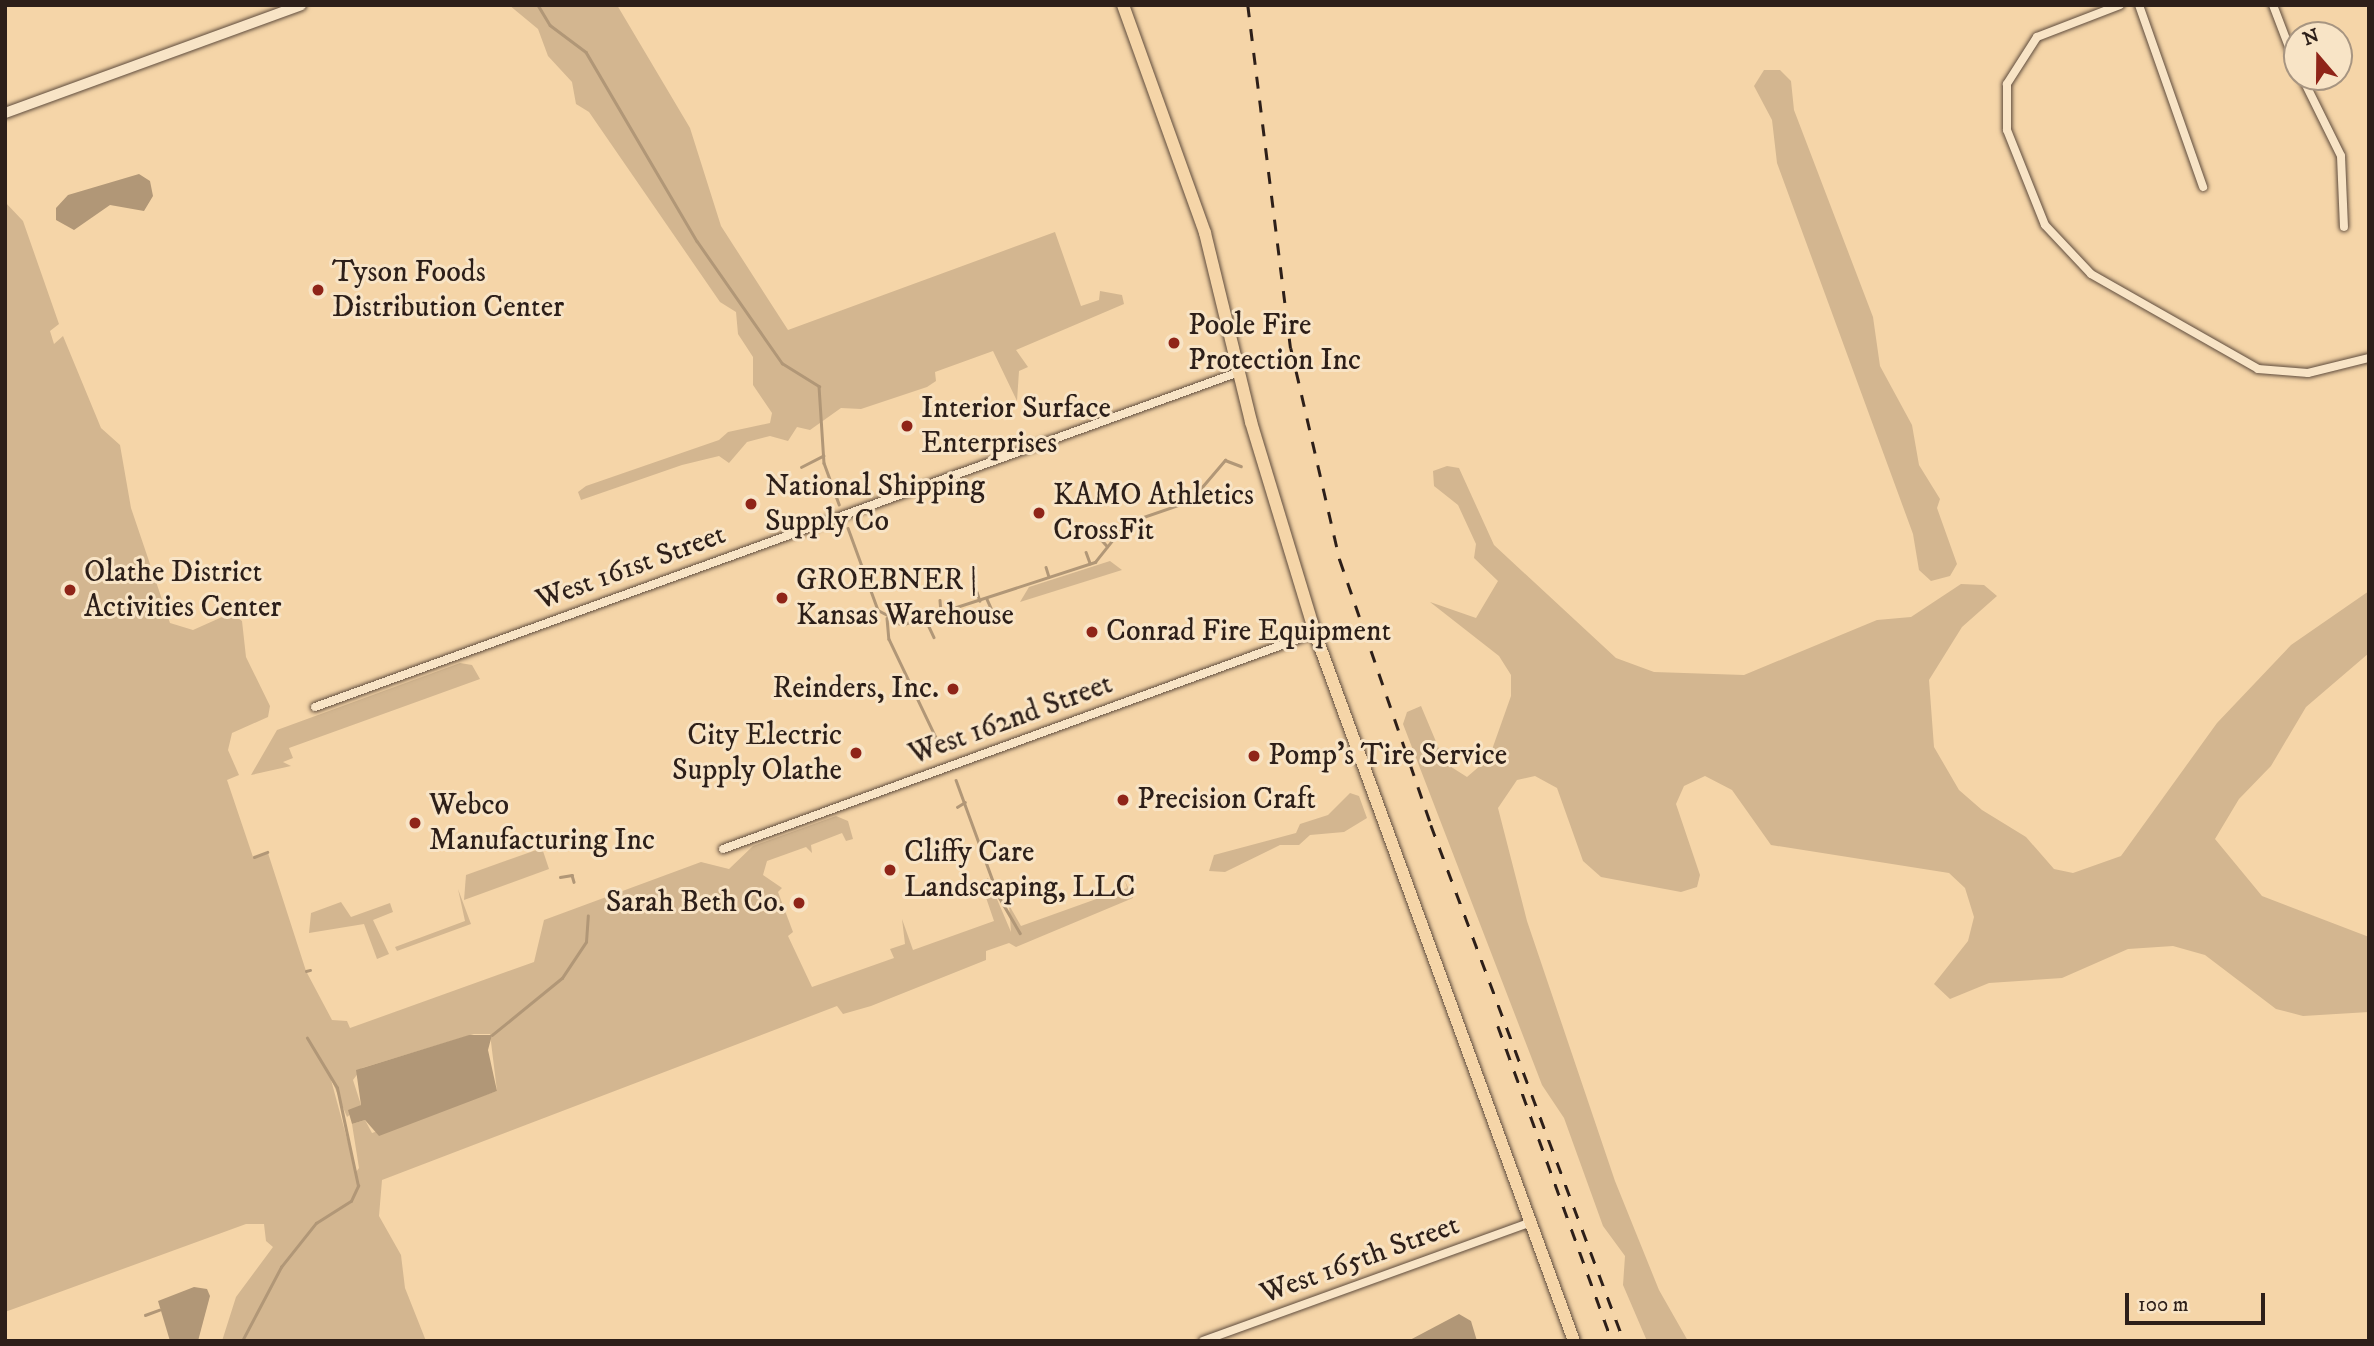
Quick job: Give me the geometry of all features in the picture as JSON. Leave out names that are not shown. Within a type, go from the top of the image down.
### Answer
[{"type":"highway","points":[[1123,5],[1205,233],[1238,372],[1315,633],[1574,1341]]},
{"type":"street","points":[[5,113],[301,5]]},
{"type":"street","points":[[2120,5],[2049,30],[2013,69],[2007,130],[2045,225],[2084,268],[2258,369],[2308,373],[2369,358]]},
{"type":"street","points":[[2139,5],[2203,187]]},
{"type":"street","points":[[2273,5],[2283,31]]},
{"type":"street","points":[[2309,91],[2341,156],[2344,228]]},
{"type":"street","name":"West 161st Street","points":[[314,707],[1238,372]]},
{"type":"street","name":"West 162nd Street","points":[[723,849],[1315,633]]},
{"type":"street","name":"West 165th Street","points":[[1203,1341],[1531,1223]]},
{"type":"shaded area","points":[[509,5],[617,5],[690,128],[721,226],[788,330],[1055,232],[1081,306],[1099,300],[1100,291],[1122,295],[1124,304],[1016,350],[1028,367],[1019,371],[1017,401],[993,351],[935,372],[936,381],[927,387],[861,409],[841,408],[810,430],[797,427],[788,441],[770,436],[747,442],[729,463],[719,456],[682,465],[581,500],[578,492],[586,486],[719,440],[728,432],[770,423],[772,413],[753,385],[753,357],[738,334],[736,312],[720,302],[589,112],[576,104],[572,82],[548,56],[538,29]]},
{"type":"shaded area","points":[[1764,70],[1780,70],[1791,81],[1794,110],[1873,317],[1880,366],[1912,425],[1919,465],[1940,499],[1937,508],[1957,564],[1950,576],[1931,581],[1919,570],[1913,534],[1777,163],[1772,120],[1754,86]]},
{"type":"shaded area","points":[[139,174],[150,181],[153,196],[144,211],[110,205],[74,230],[56,220],[56,208],[68,195]]},
{"type":"shaded area","points":[[5,202],[23,221],[59,324],[50,331],[54,344],[63,336],[101,428],[120,445],[131,508],[170,623],[193,630],[231,613],[242,621],[246,657],[270,706],[268,717],[232,733],[228,750],[239,775],[227,780],[253,857],[268,853],[306,971],[332,1020],[347,1021],[350,1028],[534,962],[544,920],[701,862],[729,869],[753,846],[836,816],[848,821],[853,839],[846,841],[842,833],[811,845],[812,853],[806,847],[767,861],[763,875],[782,888],[778,892],[793,932],[788,936],[812,987],[894,958],[890,949],[905,944],[902,919],[913,950],[994,921],[981,883],[988,878],[1011,932],[1009,905],[1021,926],[1127,888],[1125,881],[1133,898],[1016,947],[1009,943],[986,951],[986,960],[871,1006],[843,1014],[837,1006],[382,1180],[379,1216],[401,1255],[405,1288],[426,1341],[222,1341],[236,1297],[273,1247],[266,1241],[264,1224],[246,1224],[5,1312]],"holes":[[[474,1034],[490,1034],[497,1091],[372,1133],[365,1120],[352,1124],[359,1168],[356,1172],[330,1076],[347,1117],[361,1105],[353,1080],[362,1068]]]},
{"type":"shaded area","points":[[1447,466],[1459,468],[1494,545],[1616,658],[1654,672],[1744,675],[1877,620],[1911,617],[1961,584],[1984,585],[1997,596],[1962,627],[1929,680],[1934,747],[1959,790],[1982,810],[2026,837],[2054,869],[2073,873],[2121,856],[2217,723],[2291,645],[2369,591],[2369,653],[2306,707],[2271,766],[2239,799],[2215,839],[2262,896],[2369,937],[2369,1012],[2303,1016],[2276,1009],[2205,955],[2173,946],[2128,949],[2062,978],[1989,983],[1950,999],[1934,984],[1968,941],[1974,917],[1965,888],[1949,873],[1771,845],[1732,790],[1705,776],[1684,786],[1676,804],[1700,875],[1697,887],[1681,892],[1601,877],[1583,861],[1557,788],[1535,776],[1517,780],[1498,808],[1527,921],[1615,1181],[1659,1290],[1688,1341],[1647,1341],[1623,1285],[1625,1256],[1603,1226],[1564,1118],[1542,1085],[1403,724],[1407,712],[1421,706],[1445,763],[1467,777],[1489,758],[1511,696],[1511,675],[1499,656],[1430,602],[1476,618],[1498,581],[1474,558],[1476,544],[1458,505],[1434,486],[1433,471]]},
{"type":"shaded area","points":[[1110,561],[1122,570],[1020,602],[1029,587]]},
{"type":"shaded area","points":[[460,663],[472,665],[480,679],[289,748],[293,758],[283,762],[291,766],[251,775],[277,730]]},
{"type":"shaded area","points":[[1350,793],[1359,796],[1367,818],[1344,832],[1310,835],[1299,845],[1280,845],[1225,872],[1209,871],[1214,855],[1296,833],[1300,824],[1328,815]]},
{"type":"shaded area","points":[[542,848],[549,869],[464,900],[466,875]]},
{"type":"shaded area","points":[[458,889],[471,924],[397,951],[395,947],[465,921]]},
{"type":"shaded area","points":[[341,902],[351,917],[390,903],[393,912],[373,920],[389,954],[377,959],[364,924],[309,933],[311,913]]},
{"type":"shaded area","points":[[469,1035],[492,1035],[488,1050],[497,1091],[379,1136],[365,1120],[352,1124],[348,1110],[361,1105],[356,1070]]},
{"type":"shaded area","points":[[194,1287],[207,1289],[210,1296],[198,1341],[170,1341],[158,1301]]},
{"type":"shaded area","points":[[1459,1314],[1471,1321],[1477,1341],[1408,1341]]},
{"type":"waterway","points":[[538,5],[550,25],[586,52],[697,241],[782,363],[819,386],[824,463],[839,504]]},
{"type":"waterway","points":[[801,467],[823,456]]},
{"type":"waterway","points":[[848,528],[878,610],[904,624],[1095,562],[1126,523],[1190,501],[1225,460],[1241,466]]},
{"type":"waterway","points":[[1100,538],[1107,546]]},
{"type":"waterway","points":[[1086,552],[1090,563]]},
{"type":"waterway","points":[[1046,567],[1049,577]]},
{"type":"waterway","points":[[977,592],[980,601]]},
{"type":"waterway","points":[[987,599],[994,615]]},
{"type":"waterway","points":[[940,600],[941,613]]},
{"type":"waterway","points":[[899,624],[905,604]]},
{"type":"waterway","points":[[887,618],[889,639],[943,752]]},
{"type":"waterway","points":[[925,618],[934,637]]},
{"type":"waterway","points":[[956,780],[998,895],[1020,933]]},
{"type":"waterway","points":[[957,807],[965,802]]},
{"type":"waterway","points":[[254,857],[267,852]]},
{"type":"waterway","points":[[560,877],[572,875],[574,882]]},
{"type":"waterway","points":[[492,1035],[562,978],[586,942],[588,916]]},
{"type":"waterway","points":[[306,971],[310,970]]},
{"type":"waterway","points":[[242,1341],[281,1267],[316,1223],[351,1201],[358,1186],[337,1088],[307,1038]]},
{"type":"waterway","points":[[145,1315],[159,1310]]},
{"type":"railway","points":[[1248,5],[1291,348],[1340,560],[1431,825],[1624,1341]]},
{"type":"railway","points":[[1498,1026],[1612,1341]]},
{"type":"place","name":"Tyson Foods Distribution Center","points":[[318,290]]},
{"type":"place","name":"Poole Fire Protection Inc","points":[[1174,343]]},
{"type":"place","name":"Interior Surface Enterprises","points":[[907,426]]},
{"type":"place","name":"National Shipping Supply Co","points":[[751,504]]},
{"type":"place","name":"KAMO Athletics CrossFit","points":[[1039,513]]},
{"type":"place","name":"Olathe District Activities Center","points":[[70,590]]},
{"type":"place","name":"GROEBNER | Kansas Warehouse","points":[[782,598]]},
{"type":"place","name":"Conrad Fire Equipment","points":[[1092,632]]},
{"type":"place","name":"Reinders, Inc.","points":[[953,689]]},
{"type":"place","name":"City Electric Supply Olathe","points":[[856,753]]},
{"type":"place","name":"Pomp's Tire Service","points":[[1254,756]]},
{"type":"place","name":"Precision Craft","points":[[1123,800]]},
{"type":"place","name":"Webco Manufacturing Inc","points":[[415,823]]},
{"type":"place","name":"Cliffy Care Landscaping, LLC","points":[[890,870]]},
{"type":"place","name":"Sarah Beth Co.","points":[[799,903]]}]
